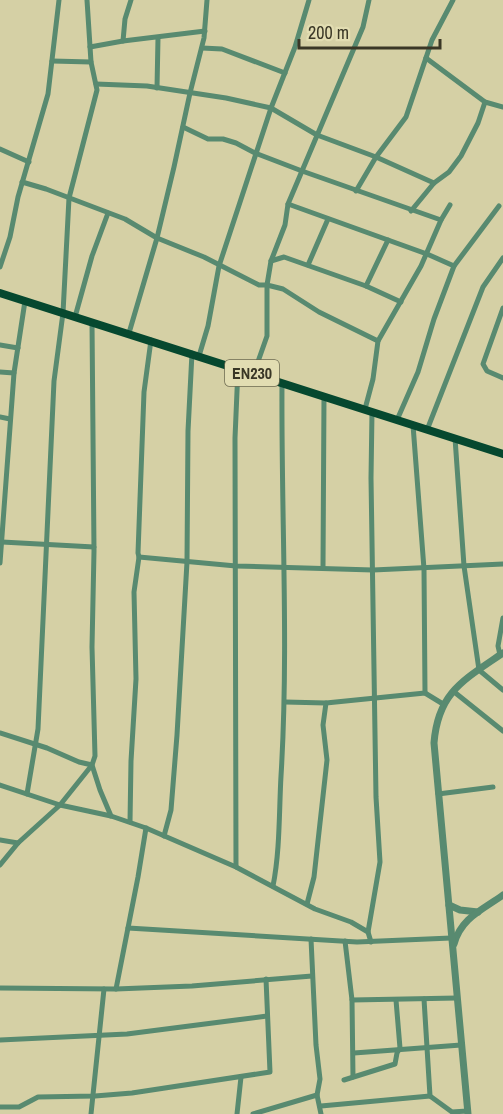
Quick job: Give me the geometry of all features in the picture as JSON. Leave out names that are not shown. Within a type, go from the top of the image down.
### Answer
[{"type":"main road","name":"EN230","points":[[0,293],[503,454]]},
{"type":"street","points":[[0,267],[48,94],[59,0]]},
{"type":"street","points":[[27,794],[38,729],[54,381],[63,313],[69,198],[97,90],[91,62],[87,0]]},
{"type":"street","points":[[123,41],[125,19],[131,0]]},
{"type":"street","points":[[129,333],[157,238],[189,93],[202,48],[207,0]]},
{"type":"street","points":[[164,836],[171,810],[177,735],[187,562],[188,431],[195,354],[208,326],[219,266],[255,153],[295,47],[309,0]]},
{"type":"street","points":[[254,373],[267,336],[267,285],[271,261],[285,225],[288,204],[363,27],[369,0]]},
{"type":"street","points":[[356,191],[376,157],[406,117],[432,40],[453,0]]},
{"type":"street","points":[[90,47],[205,31]]},
{"type":"street","points":[[157,88],[158,38]]},
{"type":"street","points":[[202,48],[222,49],[285,72]]},
{"type":"street","points":[[426,58],[485,102],[503,107]]},
{"type":"street","points":[[52,61],[91,62]]},
{"type":"street","points":[[96,84],[157,88],[226,98],[271,108],[317,135],[376,157],[434,183]]},
{"type":"street","points":[[411,211],[434,183],[449,172],[461,156],[478,123],[485,102]]},
{"type":"street","points":[[183,127],[208,139],[236,143],[302,171],[441,220]]},
{"type":"street","points":[[0,149],[29,162]]},
{"type":"street","points":[[22,182],[125,219],[157,238],[204,257],[259,285],[283,289],[319,312],[378,341]]},
{"type":"street","points":[[288,204],[454,266]]},
{"type":"street","points":[[371,942],[368,932],[380,862],[376,797],[369,411],[378,341],[427,254],[450,205]]},
{"type":"street","points":[[397,420],[418,372],[434,319],[454,266],[498,206]]},
{"type":"street","points":[[75,317],[92,256],[108,213]]},
{"type":"street","points":[[308,265],[328,219]]},
{"type":"street","points":[[366,286],[388,240]]},
{"type":"street","points":[[271,261],[284,257],[366,286],[401,302]]},
{"type":"street","points":[[427,430],[483,287],[503,258]]},
{"type":"street","points":[[0,563],[14,373],[25,301]]},
{"type":"street","points":[[503,308],[500,322],[483,364],[487,371],[503,378]]},
{"type":"street","points":[[0,865],[18,843],[60,806],[92,765],[96,750],[92,647],[94,548],[92,322]]},
{"type":"street","points":[[130,822],[136,679],[134,592],[139,557],[144,392],[151,340]]},
{"type":"street","points":[[0,345],[18,348]]},
{"type":"street","points":[[236,867],[235,438],[238,368]]},
{"type":"street","points":[[0,372],[14,373]]},
{"type":"street","points":[[273,886],[285,702],[282,383]]},
{"type":"street","points":[[323,568],[324,396]]},
{"type":"street","points":[[0,417],[10,419]]},
{"type":"street","points":[[413,425],[424,569],[425,693]]},
{"type":"street","points":[[454,438],[464,566],[479,670],[503,690]]},
{"type":"street","points":[[2,542],[94,548]]},
{"type":"street","points":[[139,557],[236,566],[373,570],[503,564]]},
{"type":"street","points":[[321,1106],[430,1095],[453,1112],[467,1112],[434,743],[437,721],[443,704],[453,691],[501,654],[498,646],[503,618]]},
{"type":"street","points":[[453,691],[503,731]]},
{"type":"street","points":[[285,702],[326,703],[425,693],[443,704]]},
{"type":"street","points":[[308,904],[314,877],[327,760],[323,725],[326,703]]},
{"type":"street","points":[[0,733],[92,765]]},
{"type":"street","points":[[92,765],[99,790],[111,816]]},
{"type":"street","points":[[0,785],[60,806],[111,816],[146,828],[236,867],[368,932]]},
{"type":"street","points":[[438,794],[493,787]]},
{"type":"street","points":[[116,989],[146,828]]},
{"type":"street","points":[[0,840],[18,843]]},
{"type":"street","points":[[453,952],[454,942],[465,921],[503,895]]},
{"type":"street","points":[[449,905],[460,910],[478,912]]},
{"type":"street","points":[[450,919],[465,921]]},
{"type":"street","points":[[128,928],[371,942],[452,938]]},
{"type":"street","points":[[311,939],[320,1079],[317,1095],[321,1114]]},
{"type":"street","points":[[345,941],[352,1000],[353,1077]]},
{"type":"street","points":[[0,988],[116,989],[192,986],[312,976]]},
{"type":"street","points":[[0,1107],[19,1107],[38,1097],[95,1096],[241,1077],[270,1071],[266,979]]},
{"type":"street","points":[[92,1114],[104,989]]},
{"type":"street","points":[[352,1000],[457,998]]},
{"type":"street","points":[[424,999],[430,1095]]},
{"type":"street","points":[[344,1080],[395,1064],[400,1048],[396,1000]]},
{"type":"street","points":[[0,1040],[99,1036],[267,1016]]},
{"type":"street","points":[[354,1053],[461,1045]]},
{"type":"street","points":[[237,1114],[241,1077]]},
{"type":"street","points":[[253,1114],[317,1095]]}]
